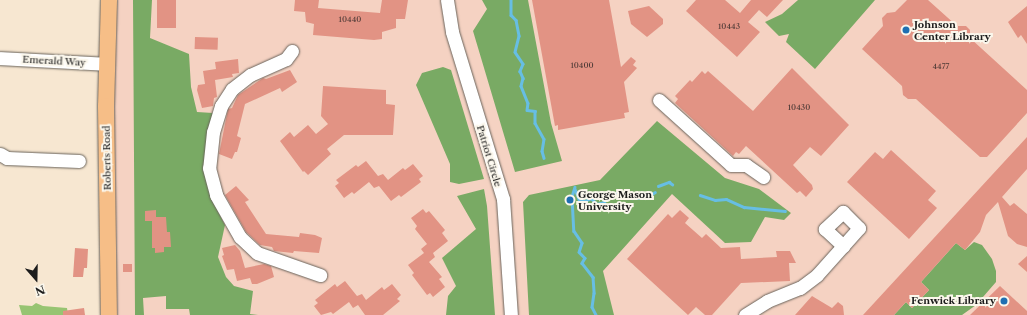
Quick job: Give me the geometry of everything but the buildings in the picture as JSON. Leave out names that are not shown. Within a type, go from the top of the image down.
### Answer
[{"type":"main road","name":"Roberts Road","points":[[109,0],[107,64],[109,315]]},
{"type":"street","name":"Patriot Circle","points":[[447,0],[452,32],[503,199],[510,315]]},
{"type":"street","points":[[292,52],[286,59],[250,75],[232,89],[222,106],[213,132],[209,168],[216,195],[240,237],[257,253],[320,275]]},
{"type":"street","name":"Emerald Way","points":[[0,58],[107,64]]},
{"type":"street","points":[[659,100],[731,165],[746,165],[763,177]]},
{"type":"street","points":[[0,154],[7,158],[79,161]]},
{"type":"street","points":[[745,315],[767,301],[795,290],[812,280],[843,246]]},
{"type":"shaded area","name":"George Mason University","points":[[114,0],[1027,0],[1027,315],[116,315],[116,252],[110,149]]},
{"type":"green space","points":[[133,0],[152,0],[150,38],[189,54],[191,87],[197,112],[213,113],[211,198],[225,225],[218,257],[226,277],[234,286],[253,291],[250,314],[258,315],[190,315],[189,309],[166,309],[166,296],[143,298],[144,315],[135,315]]},
{"type":"green space","points":[[482,0],[528,0],[551,123],[562,161],[515,172],[473,31],[487,9]]},
{"type":"green space","points":[[798,0],[875,0],[815,69],[786,42],[789,34],[779,36],[765,22],[782,14]]},
{"type":"green space","points":[[443,67],[451,70],[484,179],[459,184],[450,182],[450,164],[416,85],[422,73]]},
{"type":"green space","points":[[657,121],[725,178],[759,189],[791,213],[784,220],[765,217],[751,242],[725,243],[672,194],[603,271],[614,315],[529,315],[523,202],[529,195],[600,180]]},
{"type":"green space","points":[[484,189],[487,206],[495,315],[446,315],[448,296],[456,286],[442,258],[476,229],[457,196]]},
{"type":"green space","points":[[974,242],[982,245],[992,259],[996,271],[996,282],[976,305],[962,315],[894,315],[906,302],[912,308],[929,290],[921,282],[956,243],[965,250]]},
{"type":"green space","points":[[36,303],[43,306],[67,308],[68,315],[22,315],[19,305],[32,306]]},
{"type":"waterway","points":[[511,0],[511,15],[516,20],[519,36],[515,52],[523,64],[520,71],[523,78],[521,86],[528,103],[527,110],[535,111],[535,123],[544,139],[542,151],[544,158]]},
{"type":"waterway","points":[[658,186],[669,182],[672,184]]},
{"type":"waterway","points":[[575,187],[572,197],[574,231],[582,243],[579,252],[585,258],[582,263],[593,277],[594,293],[592,307],[596,315]]},
{"type":"waterway","points":[[575,189],[579,199],[585,201],[591,198],[597,204],[604,202],[608,195],[619,192],[632,198],[647,197],[655,192]]},
{"type":"waterway","points":[[700,195],[715,200],[726,199],[744,207],[785,211]]},
{"type":"place","name":"Johnson Center Library","points":[[906,30]]},
{"type":"place","name":"George Mason University","points":[[570,200]]},
{"type":"place","name":"Fenwick Library","points":[[1004,301]]}]
